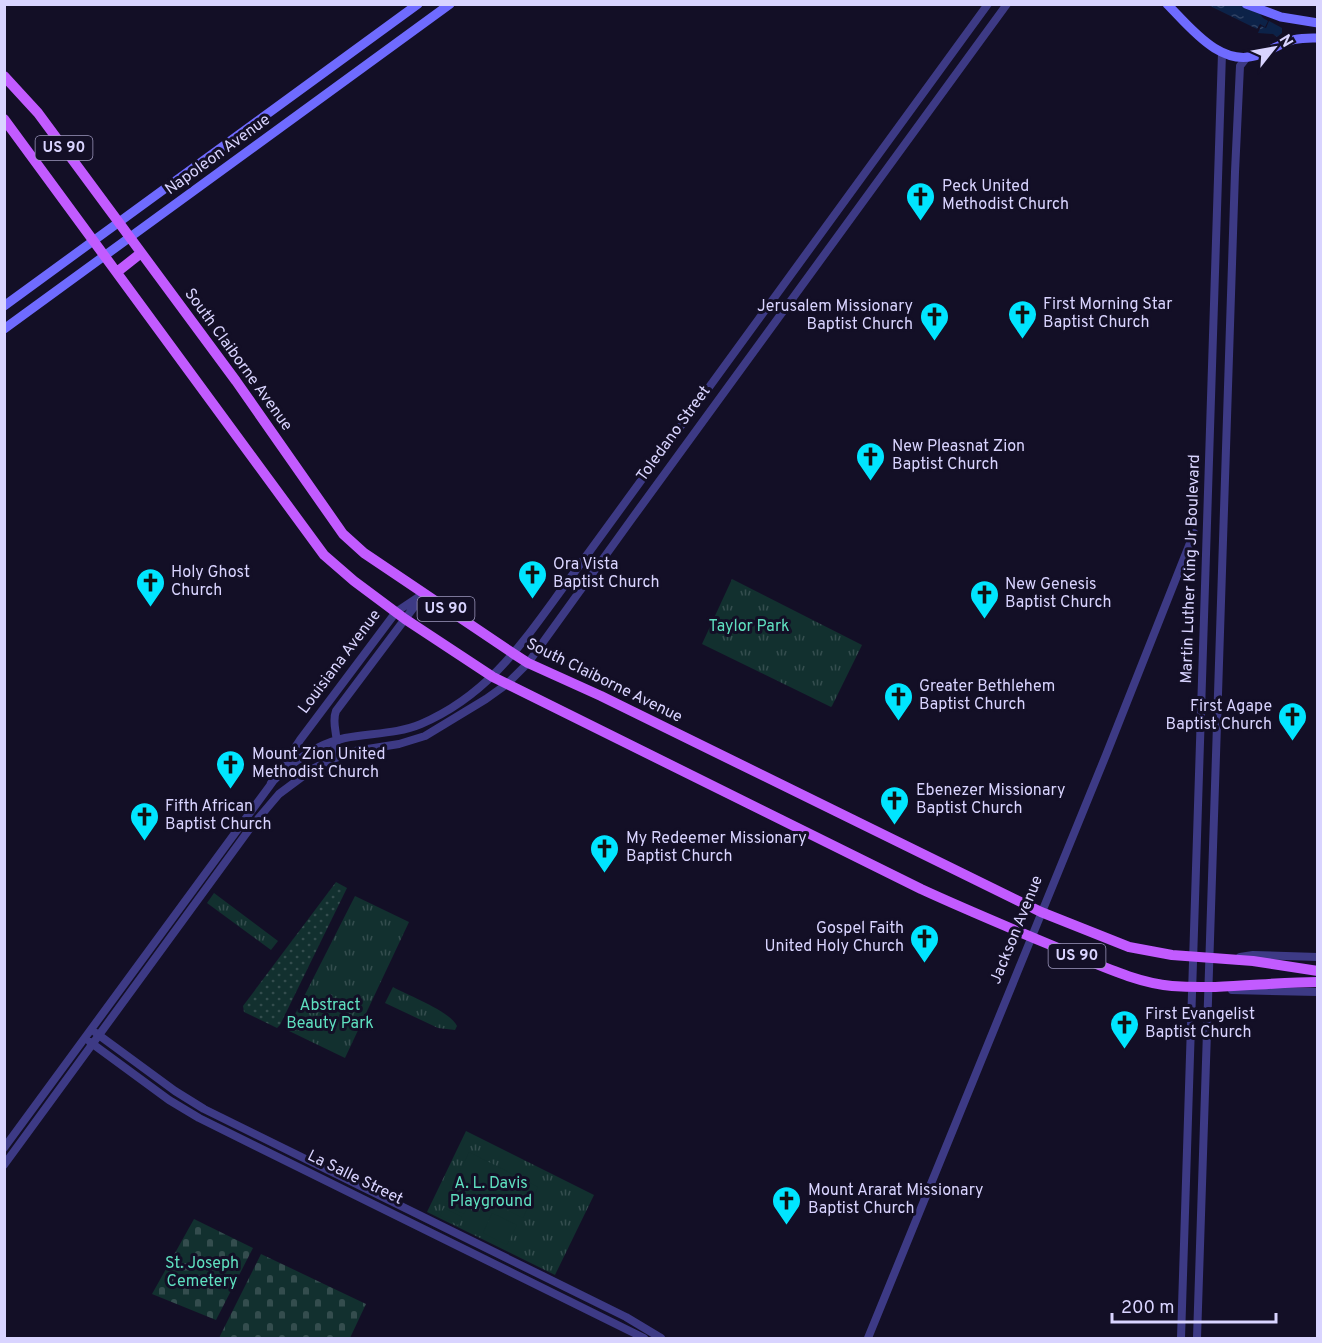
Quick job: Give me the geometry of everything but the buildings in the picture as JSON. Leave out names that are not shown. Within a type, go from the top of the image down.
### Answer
[{"type":"main road","name":"Napoleon Avenue","points":[[4,306],[418,4]]},
{"type":"main road","name":"Napoleon Avenue","points":[[4,329],[450,4]]},
{"type":"main road","points":[[1167,4],[1222,53],[1248,57],[1260,54],[1287,40],[1317,39]]},
{"type":"main road","points":[[1246,4],[1281,17],[1317,23]]},
{"type":"main road","name":"South Claiborne Avenue","points":[[4,76],[38,113],[238,384],[343,534],[364,553],[423,594],[528,663],[601,696],[1041,912],[1129,947],[1149,952],[1231,959],[1317,971]]},
{"type":"main road","name":"US 90","points":[[4,119],[320,550],[341,571],[400,616],[507,684],[921,889],[1118,972],[1171,986],[1215,987],[1317,982]]},
{"type":"main road","points":[[117,272],[141,253]]},
{"type":"street","name":"Toledano Street","points":[[337,740],[412,727],[449,708],[493,677],[513,654],[988,4]]},
{"type":"street","name":"Toledano Street","points":[[345,754],[410,741],[440,728],[507,684],[528,663],[1007,4]]},
{"type":"street","name":"Martin Luther King Jr Boulevard","points":[[1181,1338],[1222,53]]},
{"type":"street","name":"Martin Luther King Jr Boulevard","points":[[1197,1338],[1215,987],[1210,958],[1235,154],[1240,66],[1248,57]]},
{"type":"street","name":"Jackson Avenue","points":[[868,1338],[1194,533]]},
{"type":"street","name":"Louisiana Avenue","points":[[4,1165],[63,1085],[95,1033],[300,740],[400,616],[423,594]]},
{"type":"street","name":"Louisiana Avenue","points":[[95,1033],[269,804],[308,766],[334,752],[337,746],[334,724],[336,711],[400,616]]},
{"type":"street","points":[[440,728],[440,720],[449,708]]},
{"type":"street","name":"Louisiana Avenue","points":[[271,783],[303,756],[337,740]]},
{"type":"street","name":"Louisiana Avenue","points":[[298,778],[345,754]]},
{"type":"street","name":"South Claiborne Avenue","points":[[1231,959],[1253,955],[1317,957]]},
{"type":"street","points":[[1215,987],[1246,991],[1317,992]]},
{"type":"street","name":"La Salle Street","points":[[95,1033],[175,1091],[204,1109],[626,1317],[661,1338]]},
{"type":"street","name":"Louisiana Avenue","points":[[4,1148],[55,1079],[89,1042]]},
{"type":"street","name":"La Salle Street","points":[[89,1042],[169,1100],[200,1118],[644,1338]]},
{"type":"street","points":[[55,1079],[63,1085]]},
{"type":"green space","name":"Taylor Park","points":[[732,579],[862,645],[831,707],[702,644]]},
{"type":"green space","points":[[336,882],[347,888],[280,1025],[277,1028],[244,1012],[243,1006]]},
{"type":"green space","points":[[214,893],[278,941],[271,950],[207,903]]},
{"type":"green space","name":"Abstract Beauty Park","points":[[355,896],[409,922],[345,1058],[287,1030]]},
{"type":"green space","points":[[393,987],[446,1015],[457,1026],[455,1030],[438,1028],[385,1003]]},
{"type":"green space","name":"A. L. Davis Playground","points":[[466,1131],[594,1195],[555,1275],[427,1212]]},
{"type":"green space","points":[[469,1152],[538,1187],[523,1218],[454,1183]]},
{"type":"green space","points":[[450,1197],[468,1206],[464,1214],[445,1205]]},
{"type":"green space","points":[[444,1208],[462,1217],[458,1225],[440,1216]]},
{"type":"green space","points":[[492,1213],[517,1225],[507,1245],[483,1233]]},
{"type":"green space","name":"St. Joseph Cemetery","points":[[194,1219],[253,1248],[216,1320],[152,1294]]},
{"type":"green space","points":[[261,1254],[366,1304],[350,1338],[219,1338]]},
{"type":"water","points":[[1208,5],[1253,5],[1268,21],[1265,27],[1260,24],[1257,29]]},
{"type":"water","points":[[1269,21],[1282,28],[1282,33],[1277,37],[1273,34],[1258,33],[1261,26],[1266,28]]},
{"type":"place","name":"Peck United Methodist Church","points":[[921,222]]},
{"type":"place","name":"First Morning Star Baptist Church","points":[[1022,340]]},
{"type":"place","name":"Jerusalem Missionary Baptist Church","points":[[934,342]]},
{"type":"place","name":"New Pleasnat Zion Baptist Church","points":[[871,482]]},
{"type":"place","name":"Ora Vista Baptist Church","points":[[532,600]]},
{"type":"place","name":"Holy Ghost Church","points":[[150,608]]},
{"type":"place","name":"New Genesis Baptist Church","points":[[984,620]]},
{"type":"place","name":"Greater Bethlehem Baptist Church","points":[[898,722]]},
{"type":"place","name":"First Agape Baptist Church","points":[[1293,742]]},
{"type":"place","name":"Mount Zion United Methodist Church","points":[[231,790]]},
{"type":"place","name":"Ebenezer Missionary Baptist Church","points":[[895,826]]},
{"type":"place","name":"Fifth African Baptist Church","points":[[144,842]]},
{"type":"place","name":"My Redeemer Missionary Baptist Church","points":[[605,874]]},
{"type":"place","name":"Gospel Faith United Holy Church","points":[[925,964]]},
{"type":"place","name":"First Evangelist Baptist Church","points":[[1124,1050]]},
{"type":"place","name":"Mount Ararat Missionary Baptist Church","points":[[787,1226]]}]
